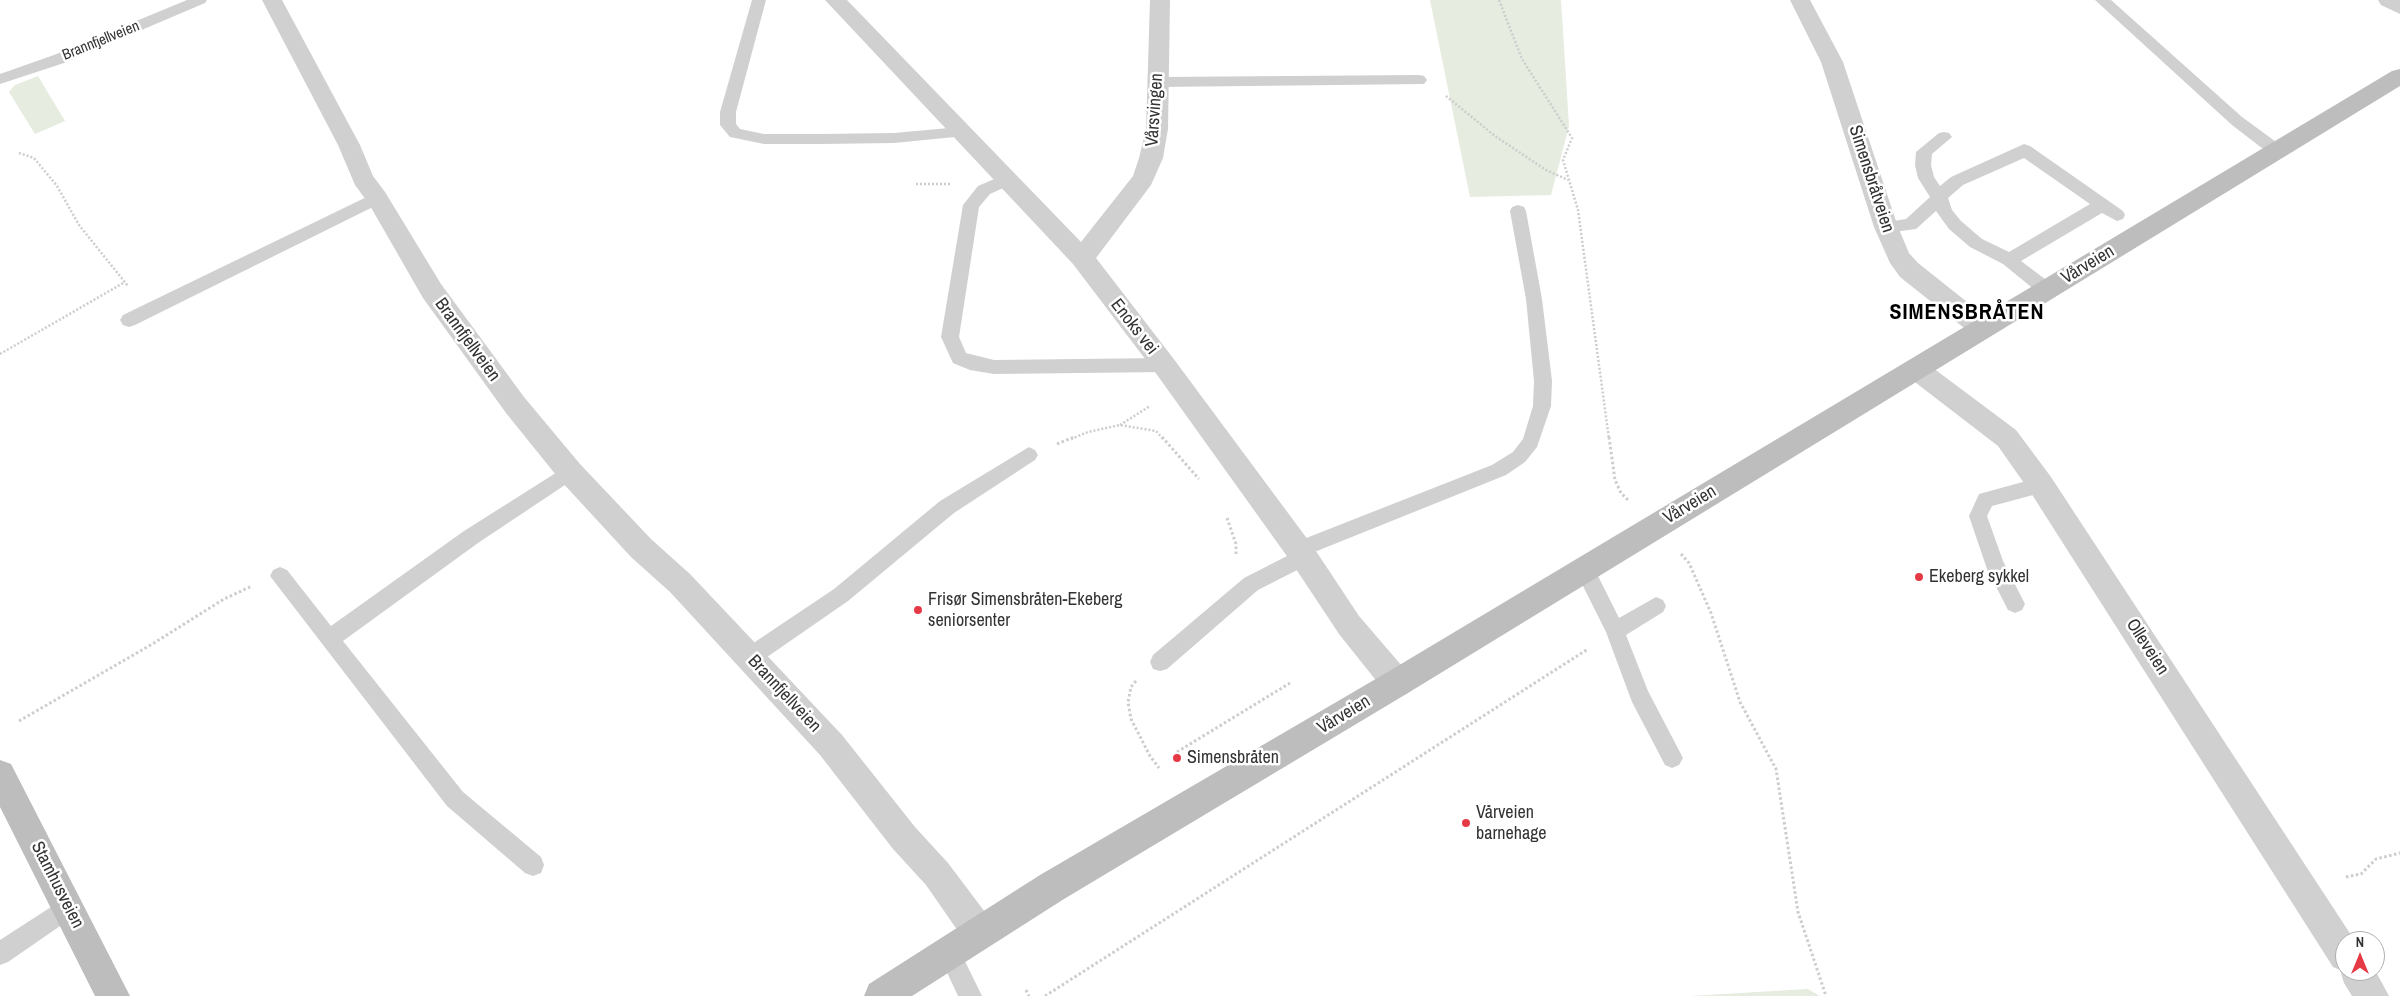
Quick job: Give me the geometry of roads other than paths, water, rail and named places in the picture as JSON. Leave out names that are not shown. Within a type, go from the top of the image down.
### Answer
[{"type":"street","name":"Brannfjellveien","points":[[272,0],[348,145],[363,179],[378,198],[432,291],[515,405],[570,472],[641,548],[680,583],[831,745],[904,838],[937,874],[979,932]]},
{"type":"street","name":"Enoks vei","points":[[835,0],[1082,258],[1164,365],[1301,553],[1349,625],[1397,683]]},
{"type":"street","name":"Vårsvingen","points":[[1082,258],[1142,179],[1151,158],[1158,129],[1160,0]]},
{"type":"street","name":"Simensbråtveien","points":[[1800,0],[1832,62],[1886,227],[1900,257],[1909,270],[1982,328]]},
{"type":"street","points":[[2388,0],[2400,7]]},
{"type":"street","name":"Vårveien","points":[[979,932],[1180,810],[1585,570],[2400,76]]},
{"type":"street","name":"Olleveien","points":[[1916,369],[1964,407],[1995,427],[2007,438],[2041,485],[2335,940]]},
{"type":"street","name":"Stamhusveien","points":[[0,775],[113,996]]},
{"type":"street","points":[[881,996],[979,932]]},
{"type":"street","points":[[2362,981],[2372,996]]},
{"type":"lane","name":"Brannfjellveien","points":[[0,79],[59,59],[200,0]]},
{"type":"lane","points":[[758,0],[728,112],[728,125],[735,133],[764,140],[820,140],[902,137],[960,132]]},
{"type":"lane","points":[[2102,0],[2237,121],[2277,151]]},
{"type":"lane","points":[[1159,82],[1419,80]]},
{"type":"lane","points":[[1944,137],[1929,146],[1924,152],[1923,158],[1926,178],[1939,197],[1946,213],[1955,225],[1976,243],[2009,260],[2047,290]]},
{"type":"lane","points":[[1886,227],[1910,225],[1919,219],[1957,181],[2009,159],[2024,150],[2116,215]]},
{"type":"lane","points":[[1006,180],[984,190],[971,205],[950,337],[959,358],[970,363],[994,368],[1164,365]]},
{"type":"lane","points":[[129,320],[378,198]]},
{"type":"lane","points":[[2009,260],[2102,205]]},
{"type":"lane","points":[[1160,662],[1251,584],[1301,553],[1499,470],[1519,457],[1531,442],[1542,406],[1543,382],[1534,299],[1518,211]]},
{"type":"lane","points":[[750,657],[841,595],[946,507],[1029,454]]},
{"type":"lane","points":[[331,638],[471,537],[570,472]]},
{"type":"lane","points":[[2015,604],[1994,563],[1978,516],[1986,500],[2041,485]]},
{"type":"lane","points":[[1585,570],[1615,631],[1639,695],[1672,758]]},
{"type":"lane","points":[[280,576],[331,638],[455,799],[533,865]]},
{"type":"lane","points":[[1615,631],[1656,606]]},
{"type":"lane","points":[[0,954],[68,908]]},
{"type":"lane","points":[[949,953],[970,996]]},
{"type":"place","name":"Ekeberg sykkel","points":[[1919,577]]},
{"type":"place","name":"Frisør Simensbråten-Ekeberg seniorsenter","points":[[918,610]]},
{"type":"place","name":"Simensbråten","points":[[1177,758]]},
{"type":"place","name":"Vårveien barnehage","points":[[1466,823]]},
{"type":"district","name":"SIMENSBRÅTEN","points":[[1967,313]]}]
